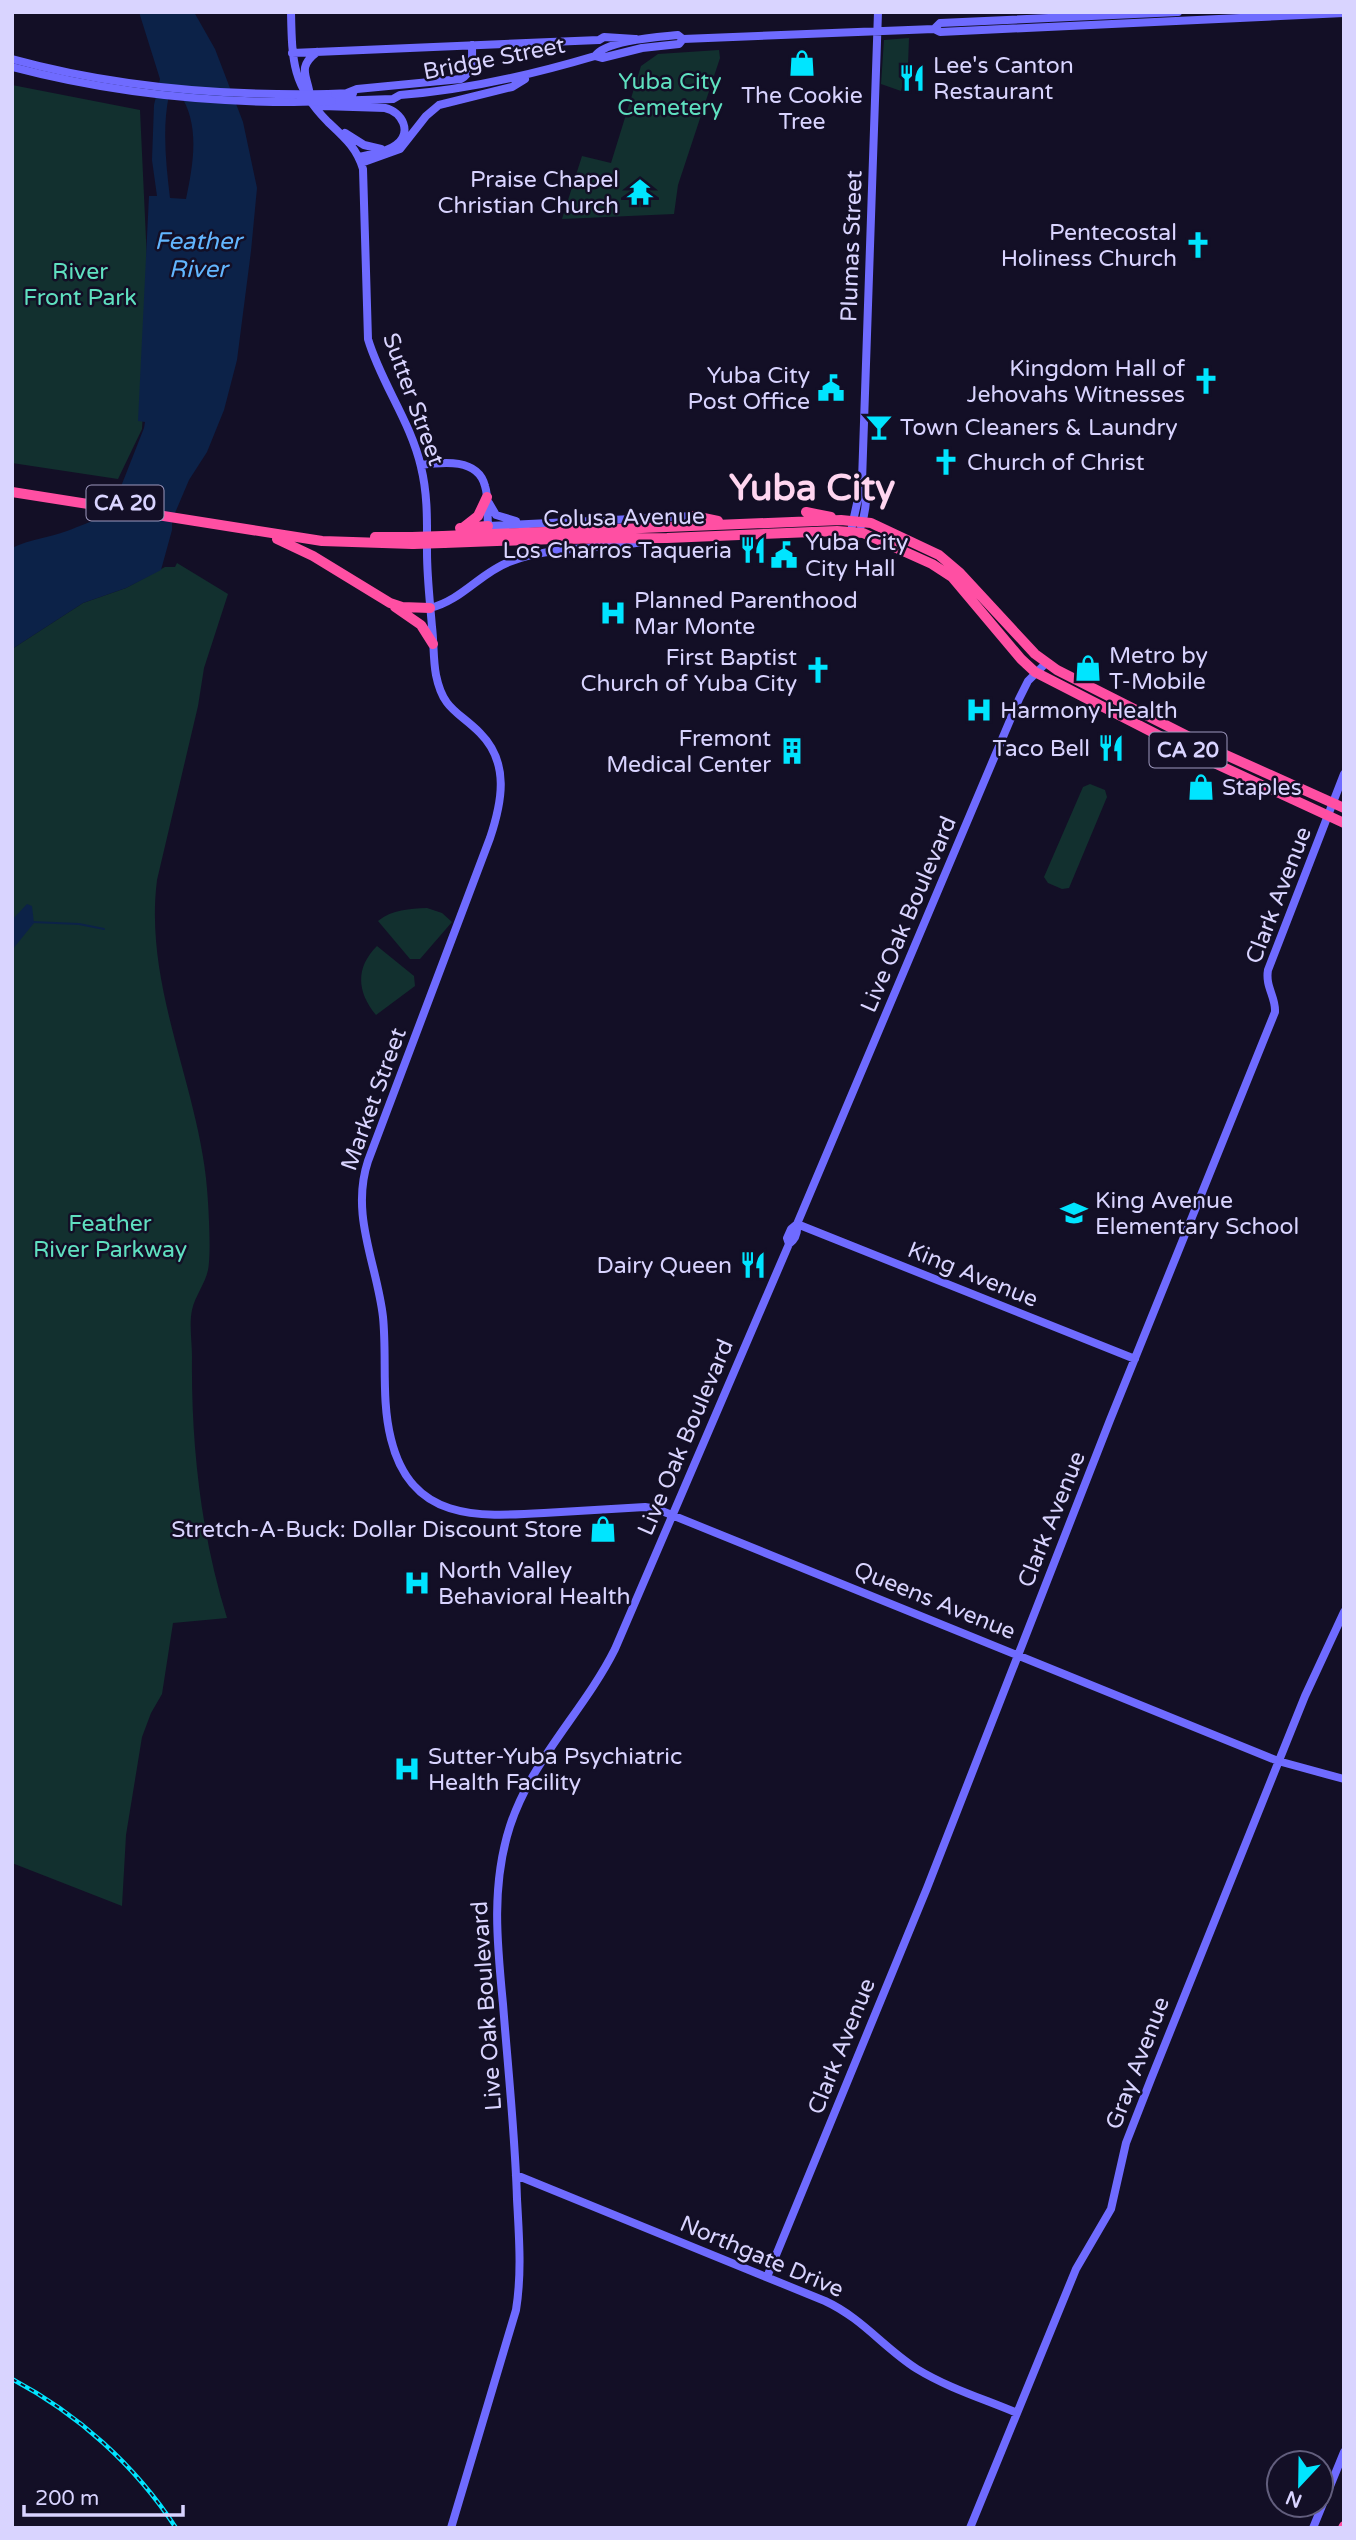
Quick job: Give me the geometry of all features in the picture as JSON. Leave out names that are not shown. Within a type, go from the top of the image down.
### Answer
[{"type":"highway","name":"CA 20","points":[[12,485],[241,526]]},
{"type":"highway","name":"CA 20","points":[[12,492],[241,526]]},
{"type":"highway","points":[[443,536],[463,528],[478,516],[487,497]]},
{"type":"highway","points":[[806,512],[841,520]]},
{"type":"highway","points":[[694,516],[723,524]]},
{"type":"highway","name":"Colusa Avenue","points":[[241,526],[340,543],[443,536],[841,520],[946,572],[960,584],[1021,659],[1035,672],[1197,755],[1344,823]]},
{"type":"highway","points":[[241,526],[303,551],[390,603],[421,625],[433,644]]},
{"type":"highway","name":"Colusa Avenue","points":[[241,526],[412,538]]},
{"type":"highway","points":[[463,528],[488,526]]},
{"type":"highway","name":"Colusa Avenue","points":[[443,536],[667,538],[856,526],[882,528],[939,555],[958,570],[1046,663],[1217,751],[1339,806]]},
{"type":"highway","points":[[390,603],[402,607],[430,608]]},
{"type":"highway","points":[[985,616],[999,616]]},
{"type":"main road","points":[[291,12],[292,53],[296,76],[310,100],[348,140],[360,160]]},
{"type":"main road","name":"Plumas Street","points":[[856,526],[862,481],[878,12]]},
{"type":"main road","name":"Bridge Street","points":[[934,29],[940,23],[1178,12]]},
{"type":"main road","name":"Bridge Street","points":[[292,53],[599,40],[604,37],[641,39],[678,35],[683,39],[934,29],[940,32],[1344,13]]},
{"type":"main road","name":"Bridge Street","points":[[595,56],[599,51],[641,39]]},
{"type":"main road","name":"Bridge Street","points":[[332,100],[393,99],[400,94],[473,86],[533,74],[595,56],[602,58],[642,48],[679,44],[683,39]]},
{"type":"main road","points":[[347,93],[357,89],[462,78],[471,68],[472,45]]},
{"type":"main road","points":[[310,100],[304,69],[317,52]]},
{"type":"main road","points":[[12,59],[86,76],[150,86],[332,100],[385,108],[397,113],[404,122],[404,134],[397,144],[360,160]]},
{"type":"main road","points":[[12,67],[118,89],[253,101],[332,100]]},
{"type":"main road","points":[[360,160],[398,150],[426,116],[439,105],[512,87],[533,74]]},
{"type":"main road","name":"Bridge Street","points":[[332,100],[347,93],[393,91],[400,94]]},
{"type":"main road","points":[[335,128],[369,148],[387,149]]},
{"type":"main road","name":"Sutter Street","points":[[360,160],[365,181],[368,339],[375,362],[421,466],[427,502],[426,555],[439,688],[447,703],[459,717],[480,733],[497,759]]},
{"type":"main road","points":[[421,466],[455,463],[468,467],[481,475],[492,511],[496,515],[524,523]]},
{"type":"main road","points":[[487,497],[488,526]]},
{"type":"main road","name":"Colusa Avenue","points":[[488,526],[694,516]]},
{"type":"main road","points":[[430,608],[457,597],[496,568],[510,562],[548,553],[667,538]]},
{"type":"main road","name":"Live Oak Boulevard","points":[[451,2528],[516,2310],[520,2264],[516,2175],[496,1932],[497,1888],[504,1850],[517,1807],[536,1769],[597,1682],[612,1655],[789,1244],[787,1238],[797,1224],[1017,704],[1028,681],[1046,663]]},
{"type":"main road","name":"Market Street","points":[[497,759],[502,794],[496,818],[366,1166],[360,1207],[383,1315],[388,1424],[399,1462],[413,1483],[441,1505],[471,1515],[504,1516]]},
{"type":"main road","name":"Clark Avenue","points":[[766,2277],[927,1888],[1017,1654],[1275,1012],[1276,1007],[1267,984],[1268,971],[1328,816],[1339,806],[1344,774]]},
{"type":"main road","name":"King Avenue","points":[[797,1224],[1135,1359]]},
{"type":"main road","name":"Queens Avenue","points":[[504,1516],[645,1507],[1017,1654],[1278,1761],[1344,1779]]},
{"type":"main road","name":"Gray Avenue","points":[[970,2528],[1076,2269],[1111,2209],[1128,2137],[1278,1761],[1344,1612]]},
{"type":"main road","name":"Northgate Drive","points":[[516,2175],[843,2310],[928,2375],[1017,2413]]},
{"type":"main road","points":[[1313,2528],[1344,2452]]},
{"type":"green space","points":[[909,38],[908,65],[901,91],[881,84],[884,40]]},
{"type":"green space","name":"Yuba City Cemetery","points":[[719,50],[720,58],[678,185],[674,214],[562,219],[582,156],[611,163],[641,66],[658,54]]},
{"type":"green space","name":"River Front Park","points":[[12,85],[140,110],[149,304],[142,429],[118,479],[12,463]]},
{"type":"green space","name":"Feather River Parkway","points":[[177,563],[228,594],[204,668],[198,706],[157,880],[155,921],[158,962],[166,1002],[204,1161],[210,1246],[208,1270],[192,1310],[193,1423],[204,1522],[227,1618],[173,1623],[162,1694],[142,1737],[126,1835],[122,1906],[12,1863],[12,649],[83,603],[126,588],[165,567],[175,567]]},
{"type":"green space","points":[[1090,784],[1105,790],[1107,797],[1069,888],[1062,889],[1048,883],[1044,877],[1083,787]]},
{"type":"green space","points":[[427,908],[442,913],[452,922],[420,959],[410,959],[378,921],[395,912]]},
{"type":"green space","points":[[377,946],[414,976],[415,986],[376,1015],[365,998],[361,980],[365,963]]},
{"type":"water","name":"Feather River","points":[[139,12],[194,12],[215,49],[243,122],[257,188],[237,360],[224,410],[207,452],[189,480],[172,520],[172,530],[161,570],[126,588],[83,603],[12,649],[12,548],[105,517],[120,489],[144,428],[145,422],[138,421],[149,196],[157,196],[152,160],[154,105],[160,79]],"holes":[[[179,93],[186,105],[193,131],[191,172],[186,199],[170,198],[165,133],[169,95]]]},
{"type":"water","points":[[27,904],[32,906],[34,923],[12,950],[12,920]]},
{"type":"waterway","points":[[32,922],[79,924],[104,929]]},
{"type":"railway","points":[[12,2379],[60,2408],[103,2443],[142,2483],[176,2528]]},
{"type":"place","name":"The Cookie Tree","points":[[802,63]]},
{"type":"place","name":"Lee's Canton Restaurant","points":[[912,78]]},
{"type":"place","name":"Praise Chapel Christian Church","points":[[640,192]]},
{"type":"place","name":"Pentecostal Holiness Church","points":[[1198,245]]},
{"type":"place","name":"Kingdom Hall of Jehovahs Witnesses","points":[[1206,381]]},
{"type":"place","name":"Yuba City Post Office","points":[[831,388]]},
{"type":"place","name":"Town Cleaners & Laundry","points":[[879,427]]},
{"type":"place","name":"Church of Christ","points":[[946,462]]},
{"type":"place","name":"Los Charros Taqueria","points":[[753,550]]},
{"type":"place","name":"Yuba City City Hall","points":[[784,555]]},
{"type":"place","name":"Planned Parenthood Mar Monte","points":[[613,613]]},
{"type":"place","name":"Metro by T-Mobile","points":[[1088,668]]},
{"type":"place","name":"First Baptist Church of Yuba City","points":[[818,670]]},
{"type":"place","name":"Harmony Health","points":[[979,710]]},
{"type":"place","name":"Taco Bell","points":[[1111,748]]},
{"type":"place","name":"Fremont Medical Center","points":[[792,751]]},
{"type":"place","name":"Staples","points":[[1201,787]]},
{"type":"place","name":"King Avenue Elementary School","points":[[1074,1213]]},
{"type":"place","name":"Dairy Queen","points":[[753,1265]]},
{"type":"place","name":"Stretch-A-Buck: Dollar Discount Store","points":[[603,1529]]},
{"type":"place","name":"North Valley Behavioral Health","points":[[417,1583]]},
{"type":"place","name":"Sutter-Yuba Psychiatric Health Facility","points":[[407,1769]]},
{"type":"district","name":"Yuba City","points":[[812,487]]}]
